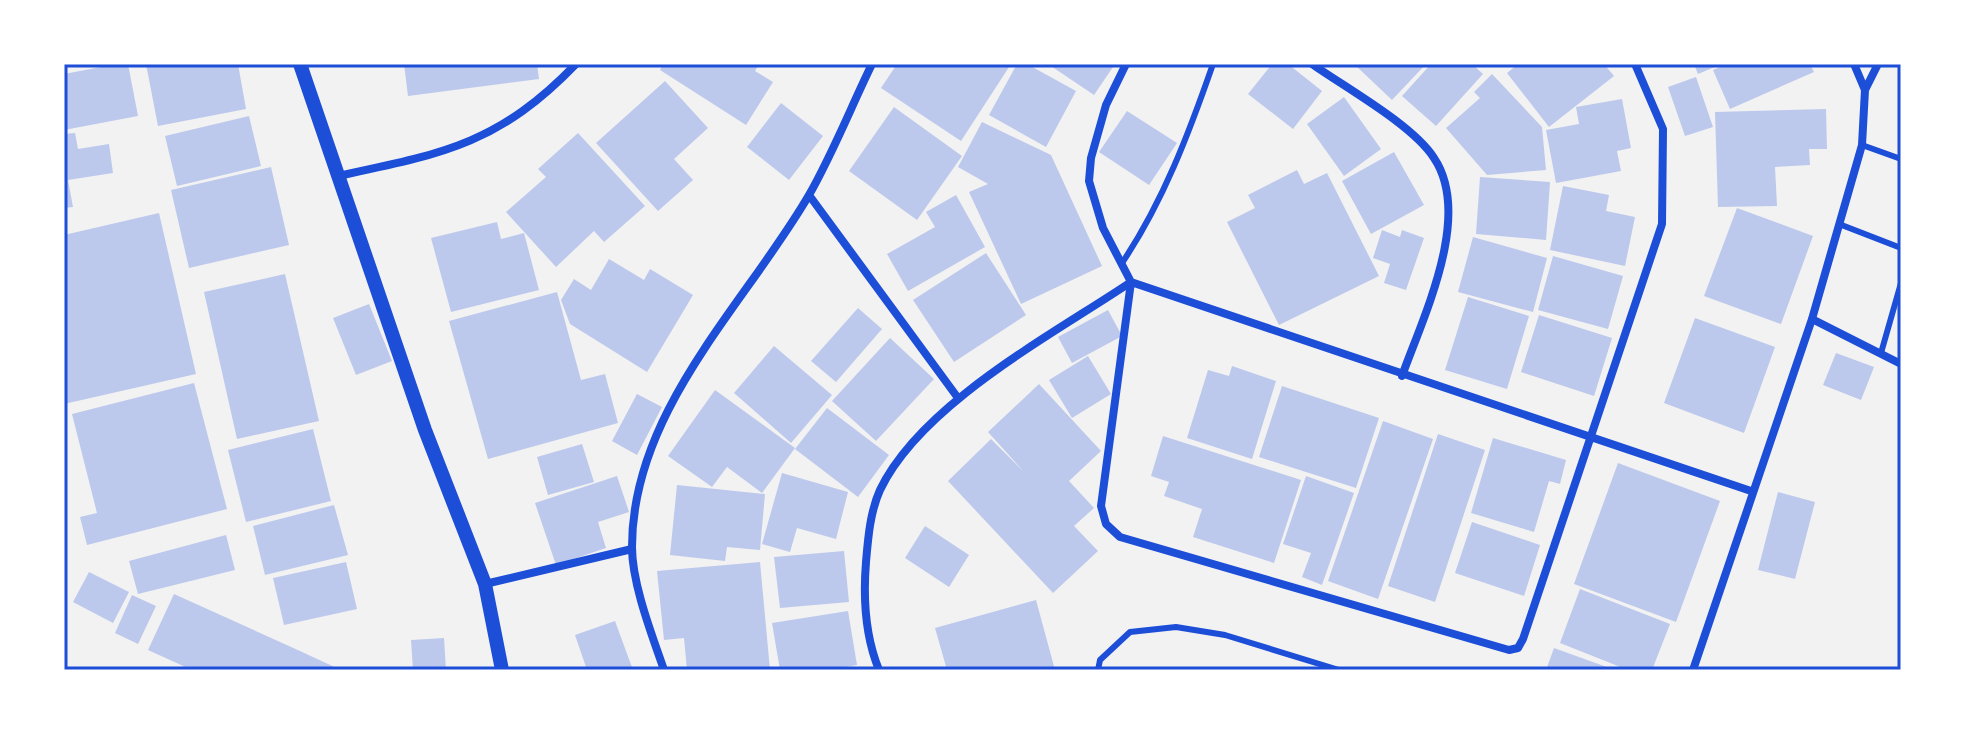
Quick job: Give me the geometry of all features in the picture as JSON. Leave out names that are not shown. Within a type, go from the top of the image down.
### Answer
[{"type":"street","points":[[300,64],[425,430],[485,584],[502,670]]},
{"type":"street","points":[[338,176],[441,154],[482,136],[524,114],[576,64]]},
{"type":"street","points":[[664,670],[632,549],[639,490],[661,427],[703,350],[809,195],[872,64]]},
{"type":"street","points":[[1126,64],[1106,105],[1091,158],[1089,181],[1103,228],[1131,282],[1101,506],[1106,524],[1120,537],[1509,650],[1518,648],[1523,639],[1593,440],[1662,224],[1663,129],[1635,64]]},
{"type":"street","points":[[1312,64],[1412,134],[1435,158],[1447,187],[1452,214],[1433,288],[1402,376]]},
{"type":"street","points":[[1854,64],[1865,90]]},
{"type":"street","points":[[1693,670],[1751,491],[1812,319],[1862,145],[1865,90],[1878,64]]},
{"type":"street","points":[[809,195],[958,398]]},
{"type":"street","points":[[1131,282],[1402,376],[1751,491]]},
{"type":"street","points":[[879,670],[869,644],[865,583],[869,534],[878,494],[892,467],[958,398],[1131,282]]},
{"type":"street","points":[[1812,319],[1901,364]]},
{"type":"street","points":[[485,584],[632,549]]},
{"type":"lane","points":[[1122,263],[1147,223],[1175,164],[1213,64]]},
{"type":"lane","points":[[1862,145],[1901,159]]},
{"type":"lane","points":[[1839,224],[1901,248]]},
{"type":"lane","points":[[1881,353],[1901,283]]},
{"type":"lane","points":[[1098,670],[1100,660],[1130,632],[1176,627],[1225,635],[1339,670]]},
{"type":"building","points":[[128,64],[138,116],[64,130],[64,74]]},
{"type":"building","points":[[146,64],[238,64],[246,109],[158,126]]},
{"type":"building","points":[[404,64],[537,64],[539,79],[408,96]]},
{"type":"building","points":[[663,64],[759,64],[755,71],[773,82],[746,125],[660,70]]},
{"type":"building","points":[[897,64],[1011,64],[961,141],[881,88]]},
{"type":"building","points":[[1017,64],[1027,64],[1076,91],[1046,147],[989,115]]},
{"type":"building","points":[[1048,64],[1115,64],[1094,95]]},
{"type":"building","points":[[1272,64],[1288,64],[1322,91],[1293,129],[1248,94]]},
{"type":"building","points":[[1354,64],[1426,64],[1392,100]]},
{"type":"building","points":[[1431,64],[1472,64],[1483,74],[1436,126],[1402,96]]},
{"type":"building","points":[[1518,64],[1604,64],[1614,76],[1549,127],[1507,73]]},
{"type":"building","points":[[1694,64],[1722,64],[1698,74]]},
{"type":"building","points":[[1727,64],[1810,64],[1814,72],[1730,109],[1713,70]]},
{"type":"building","points":[[1492,74],[1542,127],[1546,170],[1487,175],[1446,128],[1480,98],[1474,92]]},
{"type":"building","points":[[1696,77],[1713,127],[1685,136],[1668,87]]},
{"type":"building","points":[[665,81],[708,128],[674,159],[693,180],[658,211],[596,143]]},
{"type":"building","points":[[1344,97],[1381,149],[1344,176],[1307,124]]},
{"type":"building","points":[[1622,99],[1631,148],[1617,151],[1621,171],[1556,183],[1546,130],[1579,124],[1576,107]]},
{"type":"building","points":[[781,103],[823,136],[789,180],[747,147]]},
{"type":"building","points":[[894,107],[962,156],[917,220],[849,171]]},
{"type":"building","points":[[1826,109],[1827,149],[1809,149],[1810,165],[1775,167],[1777,206],[1718,207],[1715,112]]},
{"type":"building","points":[[1127,111],[1177,143],[1149,185],[1099,152]]},
{"type":"building","points":[[249,116],[261,166],[177,186],[165,136]]},
{"type":"building","points":[[982,122],[1051,155],[1102,266],[1021,304],[969,192],[988,184],[958,167]]},
{"type":"building","points":[[75,133],[78,149],[109,144],[113,173],[68,180],[73,207],[64,208],[64,134]]},
{"type":"building","points":[[578,133],[645,206],[604,242],[594,231],[556,267],[506,212],[546,177],[538,169]]},
{"type":"building","points":[[1394,152],[1424,205],[1371,234],[1342,181]]},
{"type":"building","points":[[271,167],[289,245],[189,268],[171,190]]},
{"type":"building","points":[[1297,170],[1304,184],[1327,173],[1379,276],[1279,325],[1227,222],[1255,208],[1248,195]]},
{"type":"building","points":[[1480,177],[1550,182],[1546,240],[1476,234]]},
{"type":"building","points":[[1563,186],[1609,195],[1606,211],[1635,217],[1625,266],[1550,250]]},
{"type":"building","points":[[956,195],[985,247],[908,291],[887,254],[935,227],[926,212]]},
{"type":"building","points":[[1737,208],[1813,236],[1781,324],[1704,296]]},
{"type":"building","points":[[159,213],[196,374],[64,404],[64,235]]},
{"type":"building","points":[[497,222],[501,239],[524,233],[539,290],[451,312],[431,238]]},
{"type":"building","points":[[1382,230],[1400,237],[1402,230],[1424,238],[1406,290],[1384,283],[1390,264],[1373,258]]},
{"type":"building","points":[[1473,237],[1547,258],[1533,312],[1458,292]]},
{"type":"building","points":[[986,253],[1026,315],[954,362],[913,300]]},
{"type":"building","points":[[1553,256],[1623,276],[1608,329],[1538,310]]},
{"type":"building","points":[[609,259],[644,280],[650,269],[693,295],[647,372],[570,324],[561,300],[574,279],[591,290]]},
{"type":"building","points":[[285,274],[319,421],[237,439],[204,292]]},
{"type":"building","points":[[557,292],[581,380],[605,374],[618,423],[488,459],[449,321]]},
{"type":"building","points":[[1468,297],[1529,316],[1507,389],[1445,370]]},
{"type":"building","points":[[369,304],[392,361],[356,375],[333,318]]},
{"type":"building","points":[[858,308],[882,329],[836,382],[811,361]]},
{"type":"building","points":[[1108,310],[1122,336],[1072,363],[1058,337]]},
{"type":"building","points":[[1539,315],[1612,338],[1594,396],[1521,372]]},
{"type":"building","points":[[1695,318],[1775,347],[1744,433],[1664,403]]},
{"type":"building","points":[[890,338],[934,379],[876,441],[832,401]]},
{"type":"building","points":[[774,346],[832,395],[791,443],[734,393]]},
{"type":"building","points":[[1836,353],[1874,367],[1861,400],[1823,385]]},
{"type":"building","points":[[1088,356],[1111,394],[1072,418],[1049,380]]},
{"type":"building","points":[[1232,366],[1276,381],[1252,459],[1187,438],[1208,370],[1229,376]]},
{"type":"building","points":[[194,383],[227,509],[87,545],[80,517],[97,513],[72,414]]},
{"type":"building","points":[[1039,384],[1101,451],[1069,481],[1094,508],[1074,526],[1098,551],[1053,593],[948,481],[991,439],[1024,472],[988,432]]},
{"type":"building","points":[[1282,386],[1379,418],[1356,488],[1259,457]]},
{"type":"building","points":[[715,390],[795,448],[762,493],[727,467],[712,487],[668,456]]},
{"type":"building","points":[[637,394],[662,407],[637,455],[612,441]]},
{"type":"building","points":[[827,408],[889,455],[858,497],[795,449]]},
{"type":"building","points":[[1383,421],[1433,439],[1378,599],[1328,581]]},
{"type":"building","points":[[313,429],[331,501],[246,522],[228,450]]},
{"type":"building","points":[[1438,434],[1485,450],[1435,602],[1388,586]]},
{"type":"building","points":[[1163,436],[1301,480],[1274,563],[1193,537],[1202,509],[1164,496],[1169,482],[1151,476]]},
{"type":"building","points":[[1493,438],[1566,460],[1560,484],[1549,481],[1534,532],[1471,513]]},
{"type":"building","points":[[582,444],[594,482],[548,495],[537,457]]},
{"type":"building","points":[[1618,463],[1720,501],[1676,622],[1574,584]]},
{"type":"building","points":[[782,473],[848,492],[836,539],[797,528],[790,552],[762,544]]},
{"type":"building","points":[[617,476],[629,512],[598,522],[606,548],[556,565],[535,503]]},
{"type":"building","points":[[1306,476],[1354,493],[1322,585],[1302,577],[1311,553],[1283,544]]},
{"type":"building","points":[[677,485],[765,494],[760,550],[727,547],[725,561],[670,555]]},
{"type":"building","points":[[1778,492],[1815,502],[1795,579],[1758,570]]},
{"type":"building","points":[[334,505],[348,555],[265,575],[253,526]]},
{"type":"building","points":[[1472,522],[1540,545],[1524,596],[1455,573]]},
{"type":"building","points":[[925,526],[969,555],[949,587],[905,558]]},
{"type":"building","points":[[226,535],[235,570],[138,594],[129,561]]},
{"type":"building","points":[[844,551],[849,602],[780,608],[774,557]]},
{"type":"building","points":[[346,562],[357,609],[284,625],[273,578]]},
{"type":"building","points":[[760,562],[770,670],[687,670],[684,638],[664,640],[657,571]]},
{"type":"building","points":[[89,572],[129,592],[113,623],[73,602]]},
{"type":"building","points":[[1580,589],[1670,624],[1652,670],[1628,670],[1560,643]]},
{"type":"building","points":[[174,594],[341,670],[192,670],[148,650]]},
{"type":"building","points":[[132,595],[156,606],[138,644],[115,633]]},
{"type":"building","points":[[1036,600],[1055,670],[947,670],[935,628]]},
{"type":"building","points":[[848,611],[857,665],[828,670],[780,670],[772,623]]},
{"type":"building","points":[[615,621],[633,670],[587,670],[575,635]]},
{"type":"building","points":[[444,638],[446,670],[413,670],[411,640]]},
{"type":"building","points":[[1554,648],[1615,670],[1546,670]]}]
